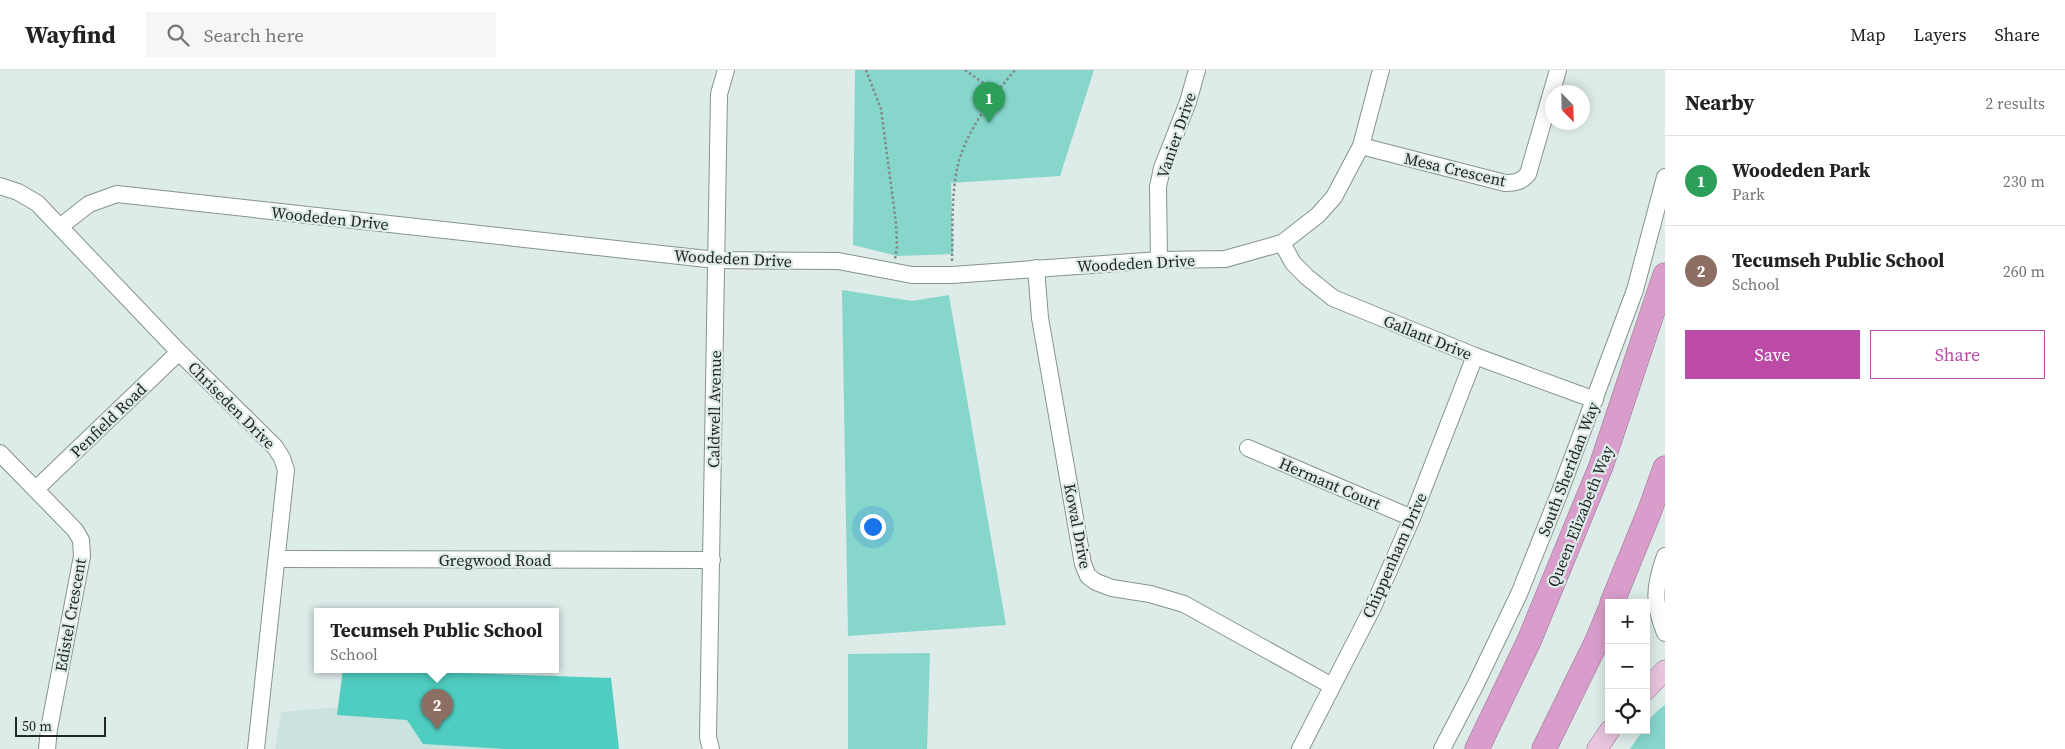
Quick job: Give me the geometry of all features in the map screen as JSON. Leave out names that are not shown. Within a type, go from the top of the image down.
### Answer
[{"type":"highway","name":"Queen Elizabeth Way","points":[[1477,749],[1529,641],[1601,466],[1665,275]]},
{"type":"highway","points":[[1614,599],[1665,468]]},
{"type":"highway","points":[[1544,749],[1605,622]]},
{"type":"main road","points":[[1647,689],[1665,670]]},
{"type":"main road","points":[[1597,749],[1607,734]]},
{"type":"street","name":"Caldwell Avenue","points":[[710,749],[708,737],[719,94],[726,70]]},
{"type":"street","name":"Vanier Drive","points":[[1159,260],[1158,187],[1162,168],[1188,102],[1197,70]]},
{"type":"street","name":"Woodeden Drive","points":[[61,226],[89,204],[117,194],[716,260],[838,261],[912,275],[952,275],[1159,260],[1225,259],[1282,243],[1318,215],[1334,197],[1361,146],[1381,70]]},
{"type":"street","name":"Mesa Crescent","points":[[1361,146],[1505,183],[1515,183],[1523,180],[1528,174],[1558,70]]},
{"type":"street","name":"South Sheridan Way","points":[[1442,749],[1475,686],[1518,594],[1595,400],[1635,290],[1665,177]]},
{"type":"street","points":[[0,186],[18,192],[37,202],[61,226]]},
{"type":"street","name":"Chriseden Drive","points":[[61,226],[179,352],[275,447],[282,458],[286,470],[278,559],[256,749]]},
{"type":"street","name":"Gallant Drive","points":[[1282,243],[1294,263],[1307,277],[1334,298],[1475,356],[1595,400]]},
{"type":"street","name":"Kowal Drive","points":[[1036,268],[1040,318],[1083,564],[1088,576],[1103,586],[1150,594],[1184,604],[1332,686]]},
{"type":"street","name":"Penfield Road","points":[[36,489],[179,352]]},
{"type":"street","name":"Chippenham Drive","points":[[1300,749],[1373,607],[1412,518],[1475,356]]},
{"type":"street","name":"Hermant Court","points":[[1248,448],[1412,518]]},
{"type":"street","name":"Edistel Crescent","points":[[0,453],[75,530],[81,540],[82,556],[49,729],[47,749]]},
{"type":"street","points":[[1665,556],[1656,591],[1658,612],[1665,633]]},
{"type":"street","name":"Gregwood Road","points":[[278,559],[712,560]]},
{"type":"path","points":[[866,70],[881,109],[896,223],[897,246],[893,272]]},
{"type":"path","points":[[966,70],[996,92]]},
{"type":"path","points":[[952,275],[954,188],[957,167],[971,134],[996,92],[1015,70]]},
{"type":"shaded area","points":[[855,70],[1094,70],[1060,176],[951,183],[953,254],[897,256],[853,245]]},
{"type":"shaded area","points":[[842,290],[912,301],[949,295],[1006,625],[848,636]]},
{"type":"shaded area","points":[[930,653],[927,749],[848,749],[848,654]]},
{"type":"shaded area","points":[[342,673],[462,673],[611,678],[619,749],[506,749],[423,744],[407,720],[337,715]]},
{"type":"shaded area","points":[[588,686],[601,749],[275,749],[281,712]]},
{"type":"shaded area","points":[[1665,705],[1665,749],[1630,749],[1640,734],[1650,734],[1650,719]]},
{"type":"place","name":"Woodeden Park","points":[[989,123]]},
{"type":"place","name":"Tecumseh Public School","points":[[437,730]]}]
